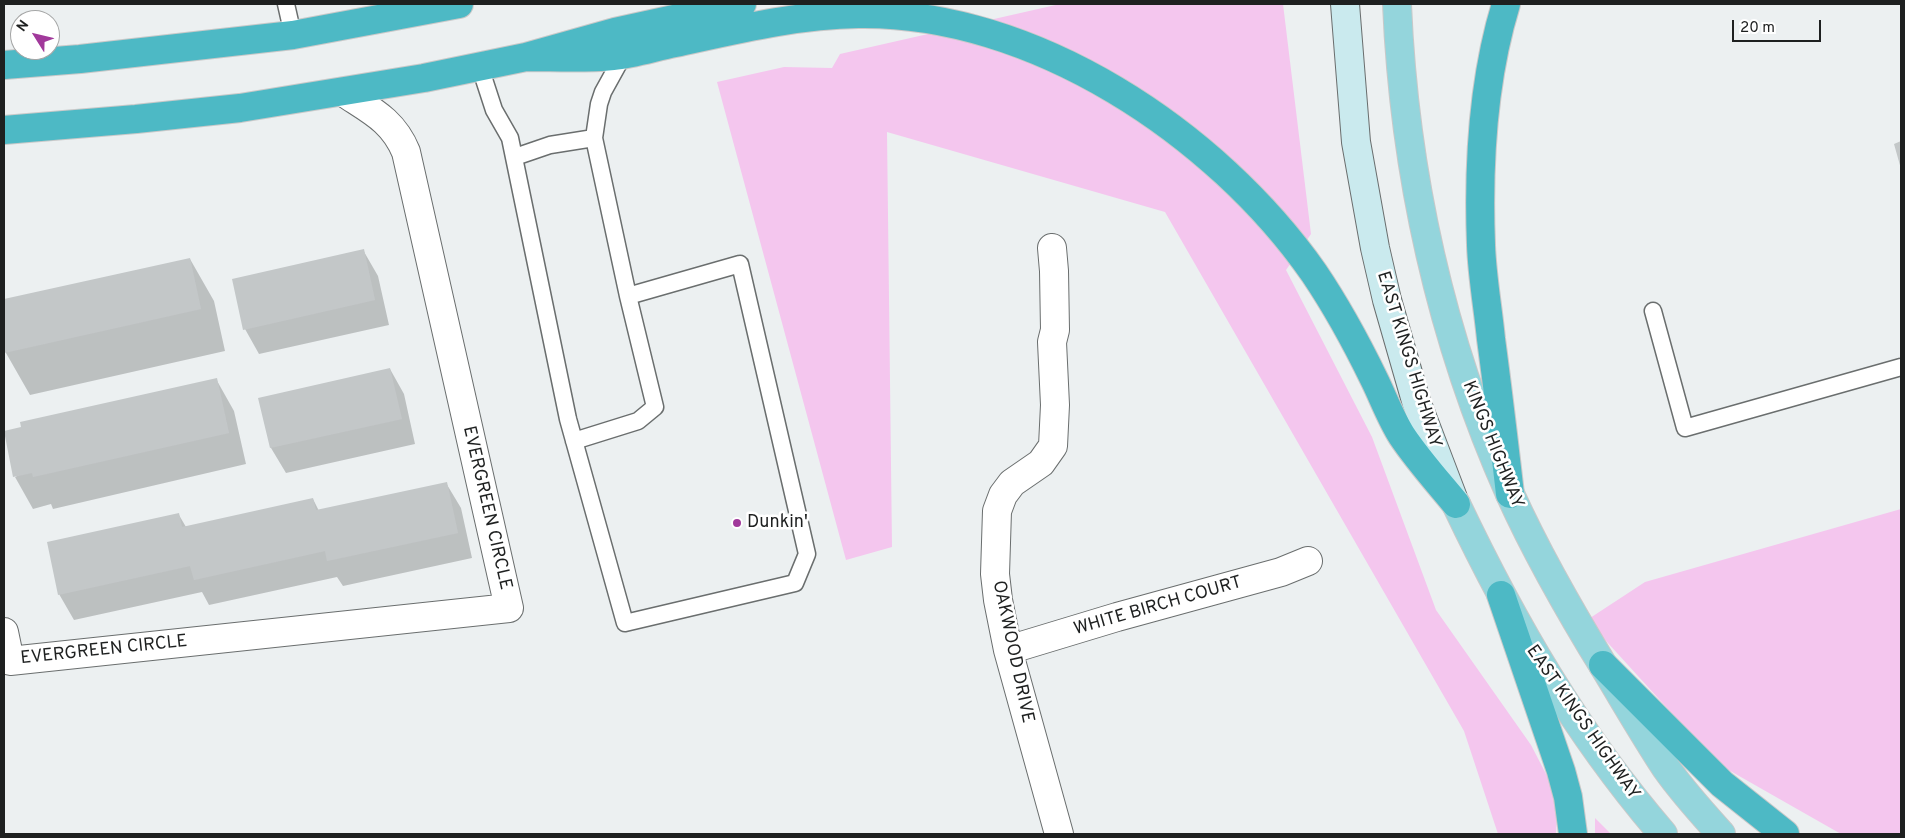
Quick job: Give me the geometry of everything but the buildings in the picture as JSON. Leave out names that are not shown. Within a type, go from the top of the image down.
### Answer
[{"type":"highway","points":[[4,65],[80,59],[293,35],[372,13],[459,4]]},
{"type":"highway","points":[[4,130],[136,120],[230,109],[343,92],[526,57],[615,32],[742,4]]},
{"type":"highway","points":[[1506,4],[1493,59],[1486,108],[1480,201],[1481,246],[1485,286],[1510,494]]},
{"type":"highway","points":[[526,57],[614,56],[788,20],[830,15],[890,14],[930,18],[984,31],[1042,52],[1137,105],[1171,128],[1204,153],[1266,213],[1297,251],[1333,303],[1355,340],[1402,435],[1456,504]]},
{"type":"highway","points":[[1500,595],[1561,771],[1568,797],[1573,834]]},
{"type":"highway","points":[[1603,665],[1722,784],[1785,834]]},
{"type":"main road","name":"EAST KINGS HIGHWAY","points":[[1345,4],[1356,142],[1364,194],[1387,300],[1416,401],[1456,504],[1500,595],[1530,648],[1616,777],[1663,834]]},
{"type":"main road","name":"KINGS HIGHWAY","points":[[1397,4],[1399,58],[1405,114],[1424,226],[1439,293],[1460,368],[1482,428],[1510,494],[1574,619],[1667,769],[1721,834]]},
{"type":"street","name":"EVERGREEN CIRCLE","points":[[4,632],[10,661],[509,608],[406,152],[395,130],[383,119],[343,92]]},
{"type":"street","name":"OAKWOOD DRIVE","points":[[1052,248],[1056,330],[1052,342],[1055,406],[1053,446],[1040,463],[1012,483],[1003,495],[997,512],[995,574],[1008,650],[1059,834]]},
{"type":"street","name":"WHITE BIRCH COURT","points":[[1008,650],[1281,572],[1308,561]]},
{"type":"lane","points":[[286,4],[293,35]]},
{"type":"lane","points":[[574,441],[638,421],[655,407],[628,296],[594,138],[595,121],[603,92],[624,54]]},
{"type":"lane","points":[[480,67],[494,110],[503,122],[510,138],[568,419],[624,624],[795,583],[807,554],[740,264],[628,296]]},
{"type":"lane","points":[[515,158],[550,145],[594,138]]},
{"type":"lane","points":[[1653,311],[1685,428],[1901,366]]},
{"type":"shaded area","points":[[1060,4],[1283,4],[1311,234],[1286,270],[1372,437],[1436,610],[1531,745],[1558,797],[1556,834],[1498,834],[1464,731],[1165,212],[887,132],[892,547],[846,560],[717,82],[784,67],[832,68],[840,54]]},
{"type":"shaded area","points":[[1901,509],[1901,834],[1841,834],[1718,764],[1587,620],[1645,582]]},
{"type":"shaded area","points":[[1595,818],[1611,834],[1595,834]]},
{"type":"place","name":"Dunkin'","points":[[737,523]]}]
